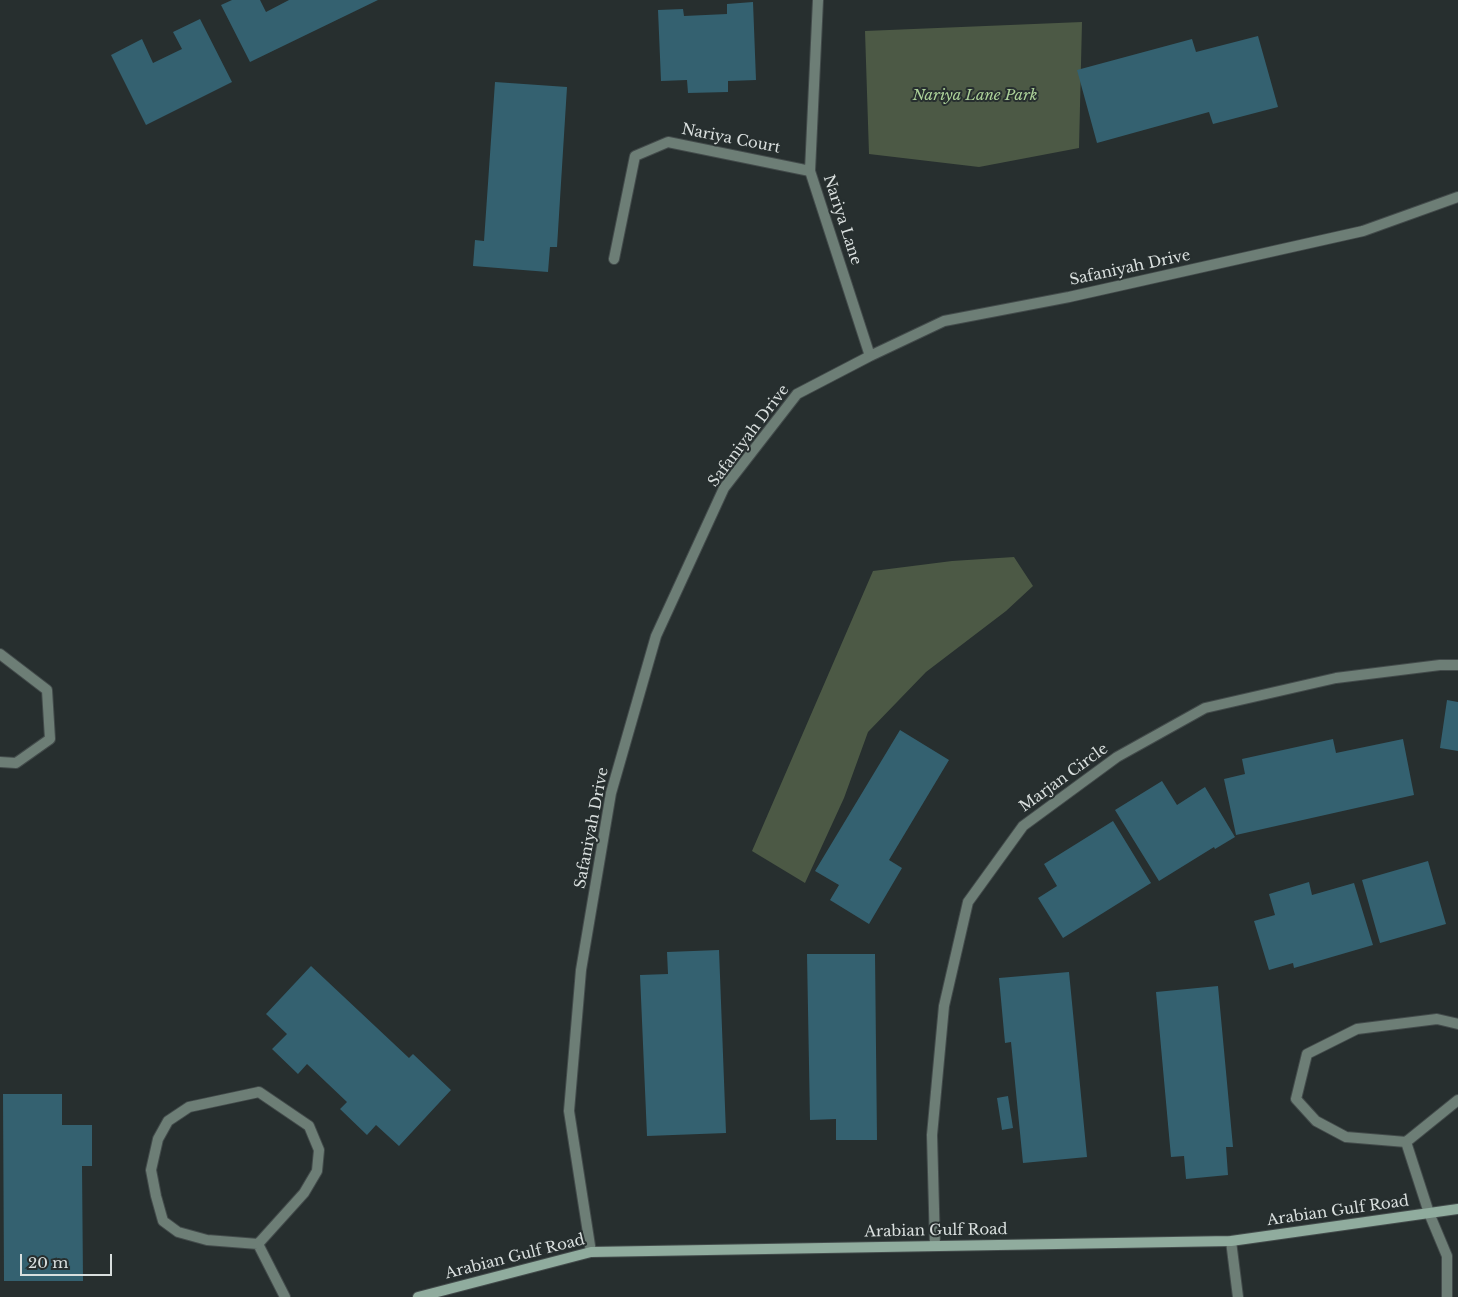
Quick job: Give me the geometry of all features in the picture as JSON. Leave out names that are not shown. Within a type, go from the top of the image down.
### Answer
[{"type":"main road","name":"Arabian Gulf Road","points":[[418,1297],[591,1252],[1231,1241],[1458,1209]]},
{"type":"street","name":"Nariya Lane","points":[[818,0],[810,170],[870,356]]},
{"type":"street","name":"Nariya Court","points":[[614,259],[635,156],[668,142],[810,170]]},
{"type":"street","name":"Safaniyah Drive","points":[[591,1252],[569,1111],[581,970],[611,793],[656,636],[724,488],[797,394],[870,356],[944,321],[1079,295],[1363,231],[1458,197]]},
{"type":"street","points":[[0,654],[46,690],[50,739],[16,763],[0,762]]},
{"type":"street","name":"Marjan Circle","points":[[935,1246],[932,1135],[944,1006],[968,902],[1022,826],[1117,758],[1205,708],[1336,678],[1440,665],[1458,665]]},
{"type":"street","points":[[1458,1024],[1437,1020],[1357,1029],[1307,1054],[1296,1099],[1316,1122],[1346,1137],[1406,1142],[1458,1100]]},
{"type":"street","points":[[259,1092],[309,1126],[319,1150],[317,1171],[304,1193],[258,1244],[207,1240],[178,1232],[163,1221],[151,1170],[158,1138],[168,1121],[189,1107],[259,1092]]},
{"type":"street","points":[[1406,1142],[1429,1213],[1447,1256],[1447,1297]]},
{"type":"street","points":[[1231,1241],[1238,1297]]},
{"type":"street","points":[[258,1244],[285,1297]]},
{"type":"green space","name":"Nariya Lane Park","points":[[1082,22],[1079,148],[979,167],[869,154],[865,31]]},
{"type":"green space","points":[[1014,557],[1033,586],[1006,611],[926,672],[868,732],[844,798],[805,883],[752,851],[873,571],[952,561]]},
{"type":"building","points":[[232,0],[260,0],[266,12],[289,0],[378,0],[250,62],[221,5]]},
{"type":"building","points":[[753,2],[756,80],[728,81],[728,92],[688,93],[687,80],[661,81],[658,10],[683,9],[684,16],[727,14],[727,4]]},
{"type":"building","points":[[200,19],[232,82],[146,125],[111,55],[142,39],[153,63],[182,49],[173,32]]},
{"type":"building","points":[[1258,36],[1278,107],[1213,124],[1209,112],[1097,143],[1077,70],[1192,39],[1196,52]]},
{"type":"building","points":[[495,82],[567,87],[557,247],[550,247],[548,272],[473,266],[475,240],[484,241]]},
{"type":"building","points":[[1447,700],[1458,702],[1458,751],[1440,748]]},
{"type":"building","points":[[900,730],[949,760],[889,860],[902,868],[869,924],[830,900],[839,885],[815,871]]},
{"type":"building","points":[[1333,739],[1336,753],[1403,739],[1414,795],[1236,835],[1224,779],[1245,774],[1242,759]]},
{"type":"building","points":[[1162,781],[1177,805],[1205,787],[1235,837],[1215,849],[1214,847],[1159,881],[1115,810]]},
{"type":"building","points":[[1113,821],[1151,883],[1063,938],[1038,898],[1057,886],[1044,864]]},
{"type":"building","points":[[1428,861],[1446,924],[1380,943],[1362,880]]},
{"type":"building","points":[[1309,882],[1312,895],[1354,883],[1373,945],[1294,968],[1293,963],[1269,970],[1254,921],[1275,915],[1269,894]]},
{"type":"building","points":[[719,950],[726,1133],[647,1136],[640,975],[668,974],[667,952]]},
{"type":"building","points":[[807,954],[875,954],[877,1140],[836,1140],[836,1119],[810,1120]]},
{"type":"building","points":[[311,966],[409,1058],[413,1054],[451,1090],[399,1146],[376,1125],[367,1135],[340,1109],[347,1102],[307,1064],[298,1074],[272,1049],[287,1034],[266,1014]]},
{"type":"building","points":[[1069,972],[1087,1157],[1023,1163],[1011,1042],[1005,1043],[999,978]]},
{"type":"building","points":[[1218,986],[1233,1147],[1226,1147],[1228,1175],[1186,1179],[1184,1156],[1171,1157],[1156,992]]},
{"type":"building","points":[[3,1094],[62,1094],[62,1125],[92,1125],[92,1166],[82,1166],[83,1281],[4,1281]]},
{"type":"building","points":[[1008,1096],[1013,1128],[1002,1130],[997,1098]]}]
